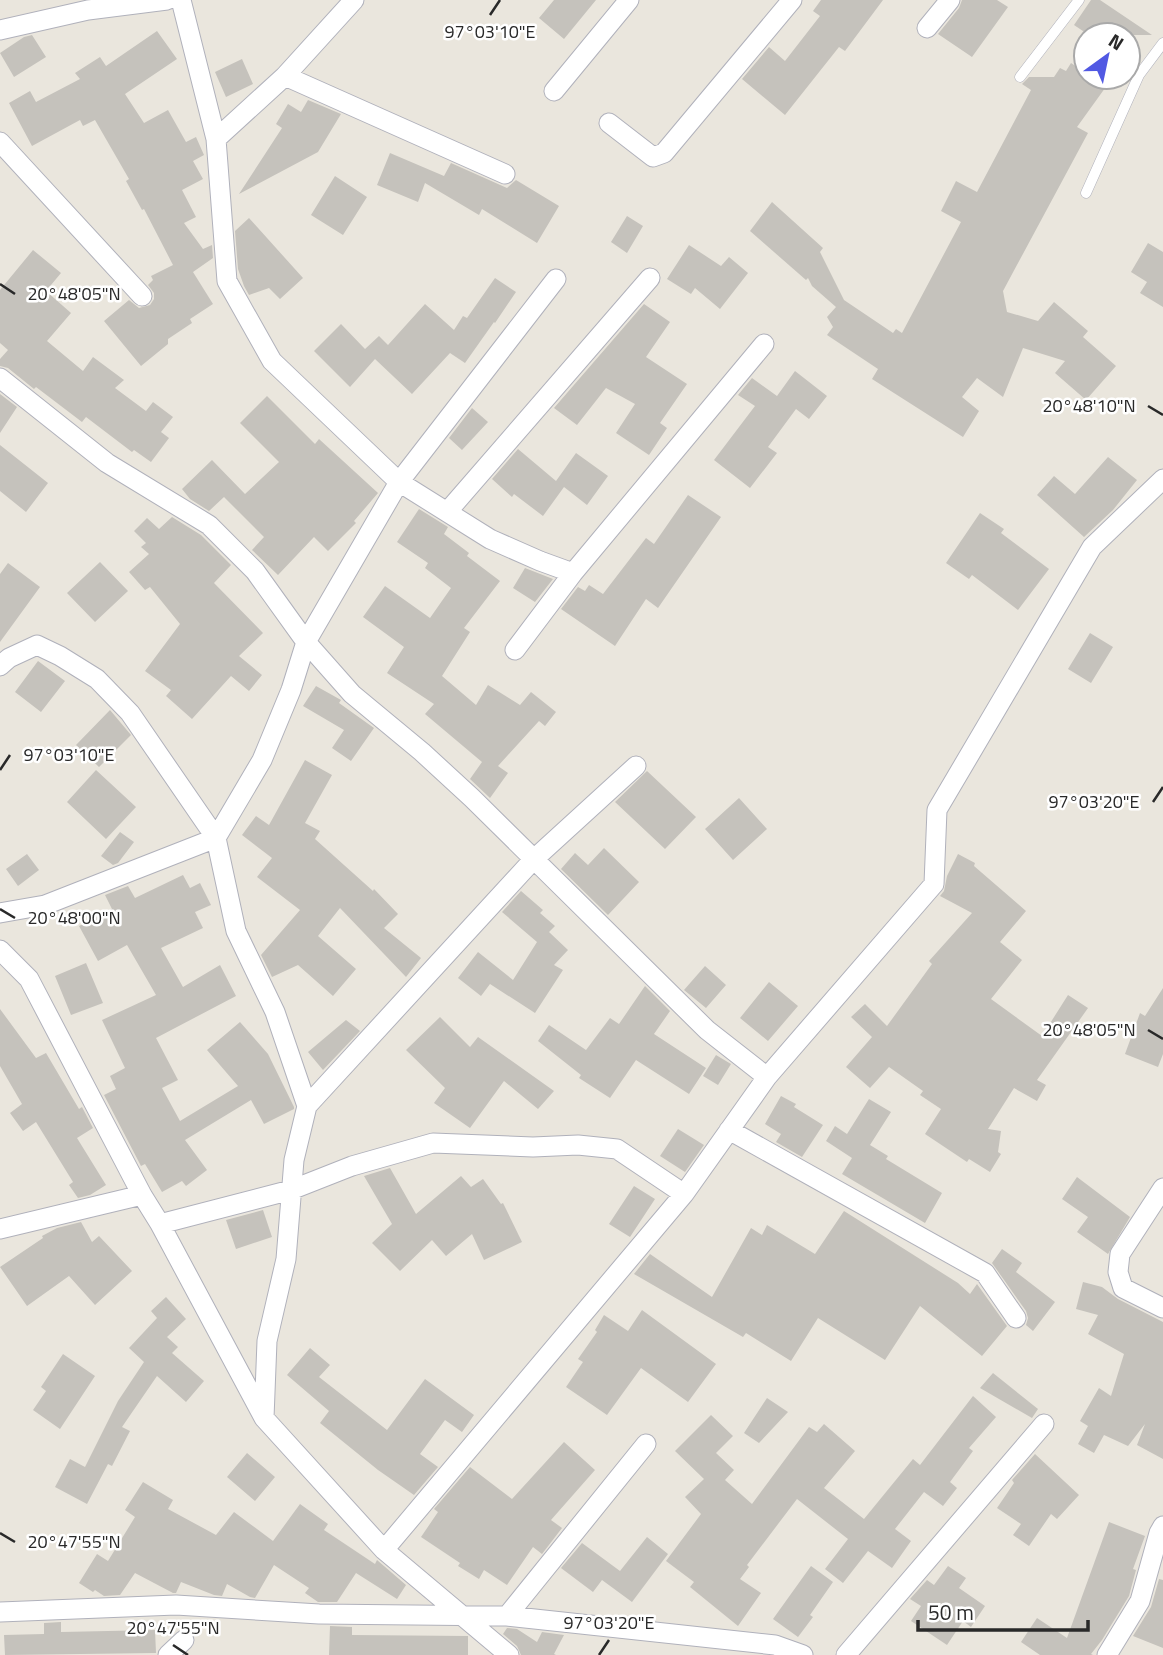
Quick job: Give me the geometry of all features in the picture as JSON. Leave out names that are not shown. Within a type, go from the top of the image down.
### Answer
[{"type":"street","points":[[0,30],[88,10],[167,0]]},
{"type":"street","points":[[181,0],[216,139],[226,281],[272,361],[399,482],[490,539],[573,573]]},
{"type":"street","points":[[216,139],[285,76],[354,0]]},
{"type":"street","points":[[554,91],[629,0]]},
{"type":"street","points":[[608,123],[653,157],[664,153],[792,0]]},
{"type":"street","points":[[927,27],[950,0]]},
{"type":"street","points":[[285,76],[505,174]]},
{"type":"street","points":[[0,142],[142,296]]},
{"type":"street","points":[[448,511],[650,278]]},
{"type":"street","points":[[0,913],[45,905],[216,838],[262,760],[291,690],[306,642],[399,482],[556,279]]},
{"type":"street","points":[[516,650],[573,573],[764,344]]},
{"type":"street","points":[[0,378],[107,463],[209,525],[255,571],[306,642],[352,694],[472,798],[707,1030],[767,1077]]},
{"type":"street","points":[[384,1550],[684,1194],[767,1077],[934,884],[937,810],[1092,547],[1163,480]]},
{"type":"street","points":[[0,666],[37,645],[97,679],[130,713],[216,838],[236,931],[275,1012],[307,1106]]},
{"type":"street","points":[[264,1418],[267,1341],[286,1259],[294,1160],[307,1106],[533,860],[636,766]]},
{"type":"street","points":[[0,950],[29,979],[142,1195],[264,1418],[384,1550],[509,1655]]},
{"type":"street","points":[[729,1130],[985,1273],[1016,1318]]},
{"type":"street","points":[[160,1224],[291,1190],[352,1166],[433,1143],[533,1147],[578,1145],[617,1149],[684,1194]]},
{"type":"street","points":[[1163,1188],[1120,1254],[1118,1272],[1123,1288],[1163,1308]]},
{"type":"street","points":[[0,1229],[142,1195]]},
{"type":"street","points":[[846,1655],[1044,1424]]},
{"type":"street","points":[[507,1616],[646,1444]]},
{"type":"street","points":[[1107,1655],[1140,1601],[1163,1526]]},
{"type":"street","points":[[0,1612],[176,1605],[319,1614],[507,1616],[775,1645],[803,1655]]},
{"type":"street","points":[[168,1655],[184,1640]]},
{"type":"lane","points":[[1020,77],[1079,0]]},
{"type":"lane","points":[[1086,194],[1139,75],[1163,43]]},
{"type":"building","points":[[554,0],[596,0],[564,39],[539,18]]},
{"type":"building","points":[[821,0],[883,0],[845,51],[839,47],[785,115],[742,79],[769,47],[785,61],[820,16],[813,11]]},
{"type":"building","points":[[962,0],[997,0],[1008,7],[972,57],[938,34],[959,8]]},
{"type":"building","points":[[1091,0],[1100,0],[1131,21],[1077,21]]},
{"type":"building","points":[[1142,28],[1152,35],[1142,35]]},
{"type":"building","points":[[157,31],[177,59],[125,94],[144,123],[168,110],[186,142],[196,137],[204,155],[193,161],[203,179],[182,190],[196,217],[184,223],[203,249],[212,245],[213,258],[193,272],[213,304],[190,319],[192,323],[168,339],[168,344],[141,366],[104,321],[129,300],[139,308],[150,305],[154,299],[154,293],[148,285],[153,280],[151,276],[173,265],[95,120],[83,126],[80,120],[32,146],[9,103],[30,91],[36,102],[80,79],[75,73],[100,57],[106,66]]},
{"type":"building","points":[[32,35],[46,57],[14,77],[0,53],[24,37]]},
{"type":"building","points":[[242,59],[253,84],[226,97],[215,72]]},
{"type":"building","points":[[1072,64],[1072,91],[1103,91],[1077,127],[1088,133],[1003,291],[1007,312],[1038,321],[1054,302],[1088,331],[1083,337],[1116,366],[1086,400],[1055,373],[1065,361],[1023,348],[1003,397],[977,378],[962,397],[979,411],[963,437],[872,379],[878,369],[827,335],[833,327],[827,317],[836,307],[812,286],[808,278],[806,280],[750,231],[772,202],[823,248],[820,252],[844,300],[893,333],[896,329],[902,333],[961,222],[941,211],[956,181],[977,192],[1031,90],[1022,84],[1029,77],[1054,77],[1060,68],[1066,71]]},
{"type":"building","points":[[308,100],[341,114],[318,152],[239,194],[282,128],[276,124],[288,104],[301,112]]},
{"type":"building","points":[[390,153],[444,176],[451,163],[507,188],[516,180],[559,206],[537,243],[482,209],[479,215],[425,183],[418,202],[377,185]]},
{"type":"building","points":[[335,176],[367,197],[343,235],[311,215]]},
{"type":"building","points":[[627,216],[643,226],[627,253],[611,242]]},
{"type":"building","points":[[249,218],[303,278],[280,299],[269,288],[249,295],[244,286],[238,269],[235,231]]},
{"type":"building","points":[[1148,243],[1163,252],[1163,307],[1140,293],[1147,282],[1131,272]]},
{"type":"building","points":[[689,245],[721,266],[729,257],[748,273],[720,309],[695,288],[691,294],[667,279]]},
{"type":"building","points":[[33,250],[61,273],[46,291],[71,313],[47,341],[83,371],[93,357],[124,380],[115,388],[146,411],[153,402],[173,417],[161,432],[169,438],[151,462],[134,450],[132,452],[86,417],[82,422],[36,387],[34,389],[8,368],[0,366],[0,359],[8,350],[0,343],[0,290]]},
{"type":"building","points":[[495,278],[516,292],[495,323],[465,363],[450,353],[412,394],[375,359],[350,387],[314,351],[341,324],[365,349],[379,336],[388,345],[425,304],[454,330],[463,316],[467,318]]},
{"type":"building","points":[[644,304],[670,322],[646,357],[687,384],[660,423],[667,428],[649,455],[616,433],[635,404],[606,388],[577,425],[554,408]]},
{"type":"building","points":[[795,371],[827,396],[809,419],[796,409],[768,447],[777,453],[750,488],[714,460],[755,406],[738,395],[752,378],[777,396]]},
{"type":"building","points":[[0,394],[17,407],[0,433]]},
{"type":"building","points":[[267,396],[315,444],[319,439],[378,493],[354,521],[356,523],[328,551],[314,537],[278,575],[252,550],[264,537],[224,497],[209,511],[190,499],[182,489],[212,460],[245,494],[279,462],[240,423]]},
{"type":"building","points":[[472,408],[488,422],[462,450],[449,438]]},
{"type":"building","points":[[0,445],[48,483],[26,512],[0,491]]},
{"type":"building","points":[[518,449],[556,481],[576,453],[608,476],[587,505],[564,487],[543,516],[514,494],[512,497],[492,479]]},
{"type":"building","points":[[1108,457],[1137,480],[1113,510],[1084,537],[1037,495],[1054,476],[1075,494]]},
{"type":"building","points":[[688,495],[721,517],[658,608],[646,599],[615,646],[561,609],[578,587],[585,591],[589,585],[603,594],[646,538],[654,544]]},
{"type":"building","points":[[419,509],[448,527],[444,534],[500,581],[464,628],[470,632],[442,676],[476,705],[488,685],[520,705],[531,692],[556,712],[545,726],[539,721],[498,766],[508,773],[490,798],[470,779],[482,762],[425,714],[434,704],[387,673],[404,647],[363,617],[385,586],[430,618],[451,588],[425,568],[428,563],[397,542]]},
{"type":"building","points":[[980,513],[1004,529],[1001,533],[1049,569],[1018,610],[972,575],[969,579],[946,563]]},
{"type":"building","points":[[172,517],[201,535],[231,565],[214,583],[263,633],[239,656],[262,675],[249,691],[231,676],[192,719],[166,696],[171,690],[145,671],[180,624],[150,587],[145,590],[129,572],[149,554],[141,547],[146,543],[134,531],[147,518],[159,529]]},
{"type":"building","points":[[100,562],[128,591],[95,622],[67,593]]},
{"type":"building","points":[[8,563],[40,587],[0,642],[0,574]]},
{"type":"building","points":[[525,568],[553,579],[535,602],[513,588]]},
{"type":"building","points":[[1090,633],[1113,647],[1091,683],[1068,669]]},
{"type":"building","points":[[38,661],[65,681],[41,712],[15,692]]},
{"type":"building","points":[[316,686],[341,700],[339,703],[374,728],[351,761],[332,748],[344,730],[303,706]]},
{"type":"building","points":[[110,710],[131,735],[99,767],[76,745]]},
{"type":"building","points":[[305,760],[332,775],[305,823],[320,831],[315,839],[373,891],[374,889],[398,914],[384,928],[421,958],[406,977],[340,908],[318,936],[356,969],[333,996],[298,965],[272,977],[261,955],[300,910],[257,877],[272,858],[242,835],[256,816],[269,825]]},
{"type":"building","points":[[96,770],[136,807],[106,839],[67,802]]},
{"type":"building","points":[[647,771],[696,817],[665,849],[615,802]]},
{"type":"building","points":[[739,798],[767,829],[733,860],[705,829]]},
{"type":"building","points":[[120,832],[134,842],[118,863],[113,865],[101,856]]},
{"type":"building","points":[[604,848],[639,882],[608,915],[561,869],[575,853],[588,865]]},
{"type":"building","points":[[27,854],[39,870],[18,886],[6,869]]},
{"type":"building","points":[[958,854],[975,863],[974,866],[1026,911],[1000,942],[1022,960],[991,999],[1042,1036],[1068,995],[1088,1008],[1037,1080],[1046,1085],[1037,1101],[1014,1088],[988,1129],[1001,1131],[998,1152],[1001,1154],[990,1172],[969,1159],[967,1162],[925,1134],[941,1109],[920,1095],[923,1091],[889,1067],[870,1088],[846,1067],[872,1037],[851,1017],[865,1004],[887,1026],[932,964],[929,961],[972,913],[940,896]]},
{"type":"building","points":[[183,875],[190,888],[200,883],[211,905],[195,912],[203,928],[161,948],[183,987],[220,965],[236,996],[156,1038],[178,1080],[162,1088],[180,1121],[238,1086],[207,1050],[240,1022],[268,1054],[294,1109],[264,1124],[251,1100],[185,1140],[207,1170],[186,1186],[182,1181],[162,1192],[145,1164],[141,1166],[104,1095],[116,1089],[110,1076],[125,1068],[102,1020],[156,995],[127,945],[98,961],[79,926],[112,909],[105,895],[128,886],[135,898]]},
{"type":"building","points":[[521,891],[543,910],[540,913],[555,926],[549,932],[568,950],[554,965],[563,970],[535,1013],[490,984],[481,996],[458,978],[478,952],[513,980],[537,942],[502,912]]},
{"type":"building","points":[[86,963],[103,1003],[71,1015],[55,976]]},
{"type":"building","points":[[705,966],[726,985],[706,1008],[684,990]]},
{"type":"building","points":[[769,982],[798,1006],[768,1041],[740,1018]]},
{"type":"building","points":[[645,986],[670,1011],[654,1034],[706,1068],[689,1094],[636,1060],[610,1098],[579,1078],[581,1075],[538,1041],[549,1025],[586,1050],[610,1018],[619,1024]]},
{"type":"building","points":[[1163,988],[1163,1054],[1158,1067],[1125,1054],[1140,1013],[1145,1016]]},
{"type":"building","points":[[0,1009],[36,1058],[46,1053],[93,1128],[77,1138],[106,1185],[90,1195],[78,1198],[69,1185],[73,1182],[36,1122],[23,1131],[10,1113],[22,1104],[0,1066]]},
{"type":"building","points":[[440,1017],[470,1047],[478,1037],[554,1091],[538,1109],[504,1081],[470,1128],[434,1103],[445,1088],[406,1050]]},
{"type":"building","points":[[346,1020],[360,1031],[323,1070],[308,1052]]},
{"type":"building","points":[[716,1055],[731,1064],[718,1085],[703,1076]]},
{"type":"building","points":[[781,1096],[823,1125],[802,1157],[776,1142],[781,1134],[765,1124]]},
{"type":"building","points":[[869,1099],[891,1112],[870,1145],[888,1156],[886,1159],[942,1193],[925,1223],[842,1174],[852,1158],[826,1141],[835,1126],[847,1134]]},
{"type":"building","points":[[678,1129],[704,1145],[685,1172],[660,1156]]},
{"type":"building","points":[[390,1168],[416,1214],[461,1176],[471,1187],[483,1179],[501,1204],[503,1203],[522,1242],[484,1260],[472,1234],[446,1256],[432,1240],[400,1271],[372,1243],[392,1224],[364,1176]]},
{"type":"building","points":[[1077,1177],[1130,1217],[1108,1254],[1077,1232],[1088,1217],[1062,1199]]},
{"type":"building","points":[[634,1186],[655,1199],[630,1237],[609,1224]]},
{"type":"building","points":[[263,1210],[272,1237],[236,1249],[226,1220]]},
{"type":"building","points":[[844,1211],[958,1283],[970,1294],[977,1284],[1007,1326],[982,1356],[920,1306],[885,1360],[818,1318],[791,1361],[746,1333],[743,1337],[634,1274],[650,1254],[712,1297],[751,1228],[762,1235],[767,1225],[815,1254]]},
{"type":"building","points":[[81,1222],[92,1242],[99,1236],[132,1271],[95,1305],[69,1276],[27,1306],[0,1267],[43,1238],[42,1236],[57,1228]]},
{"type":"building","points":[[1002,1249],[1022,1263],[1016,1272],[1055,1302],[1033,1331],[1026,1325],[1026,1311],[992,1263]]},
{"type":"building","points":[[1083,1282],[1102,1287],[1118,1299],[1163,1322],[1163,1459],[1137,1445],[1145,1424],[1128,1446],[1104,1435],[1094,1453],[1078,1444],[1088,1426],[1080,1421],[1099,1388],[1111,1396],[1124,1354],[1088,1334],[1098,1315],[1076,1309]]},
{"type":"building","points":[[166,1297],[186,1319],[167,1337],[178,1347],[172,1353],[204,1381],[186,1402],[157,1376],[122,1427],[130,1431],[112,1466],[108,1464],[87,1504],[55,1487],[70,1459],[85,1467],[118,1401],[144,1362],[129,1348],[157,1318],[151,1311]]},
{"type":"building","points":[[642,1310],[716,1364],[688,1402],[641,1368],[607,1415],[566,1387],[583,1362],[578,1359],[597,1332],[595,1330],[604,1315],[628,1331]]},
{"type":"building","points":[[310,1348],[330,1365],[319,1377],[387,1430],[425,1379],[474,1415],[462,1432],[445,1420],[420,1454],[438,1467],[414,1495],[320,1423],[329,1411],[287,1375]]},
{"type":"building","points":[[63,1354],[95,1376],[60,1429],[33,1410],[46,1391],[41,1387]]},
{"type":"building","points":[[993,1373],[1038,1409],[1032,1418],[980,1388]]},
{"type":"building","points":[[973,1396],[996,1417],[969,1448],[973,1451],[950,1482],[957,1488],[943,1506],[924,1492],[895,1529],[911,1541],[892,1568],[868,1551],[843,1583],[825,1569],[848,1539],[797,1499],[747,1565],[749,1567],[740,1579],[761,1593],[738,1626],[690,1587],[694,1582],[666,1561],[701,1514],[685,1497],[704,1479],[675,1451],[711,1415],[733,1436],[716,1453],[734,1470],[725,1480],[752,1504],[809,1427],[817,1432],[824,1424],[855,1451],[824,1488],[864,1519],[913,1459],[920,1465]]},
{"type":"building","points":[[767,1398],[788,1412],[759,1443],[744,1433]]},
{"type":"building","points":[[564,1442],[595,1470],[551,1520],[562,1528],[542,1554],[533,1547],[507,1585],[484,1570],[479,1579],[421,1537],[438,1512],[434,1509],[470,1467],[512,1499]]},
{"type":"building","points":[[247,1453],[275,1477],[255,1501],[227,1477]]},
{"type":"building","points":[[1035,1454],[1079,1495],[1057,1519],[1051,1514],[1029,1546],[1013,1535],[1021,1524],[997,1508],[1014,1483],[1012,1480]]},
{"type":"building","points":[[143,1482],[173,1500],[168,1509],[216,1535],[234,1512],[273,1541],[300,1504],[328,1524],[324,1530],[375,1564],[377,1560],[406,1585],[397,1599],[356,1573],[337,1602],[318,1602],[305,1593],[309,1588],[274,1565],[255,1598],[227,1584],[222,1596],[181,1582],[176,1593],[173,1593],[135,1573],[120,1595],[104,1596],[95,1590],[93,1592],[79,1583],[97,1554],[108,1561],[135,1517],[125,1510]]},
{"type":"building","points":[[1109,1522],[1145,1536],[1133,1569],[1136,1570],[1129,1596],[1091,1654],[1093,1655],[1040,1655],[1021,1642],[1037,1618],[1067,1638]]},
{"type":"building","points":[[647,1537],[668,1554],[632,1602],[602,1580],[593,1592],[561,1568],[582,1543],[620,1571]]},
{"type":"building","points":[[811,1566],[833,1582],[798,1637],[773,1619]]},
{"type":"building","points":[[948,1566],[966,1578],[959,1588],[985,1606],[971,1627],[963,1621],[947,1645],[911,1621],[921,1606],[910,1599],[927,1580],[934,1585]]},
{"type":"building","points":[[1159,1579],[1163,1580],[1163,1648],[1133,1636],[1151,1607]]},
{"type":"building","points":[[61,1622],[61,1632],[155,1630],[156,1653],[5,1655],[4,1635],[44,1634],[44,1623]]},
{"type":"building","points":[[330,1626],[352,1627],[352,1635],[468,1636],[468,1655],[329,1655]]},
{"type":"building","points":[[507,1628],[517,1629],[537,1642],[542,1632],[564,1635],[554,1654],[556,1655],[521,1655],[517,1646],[503,1634]]}]
